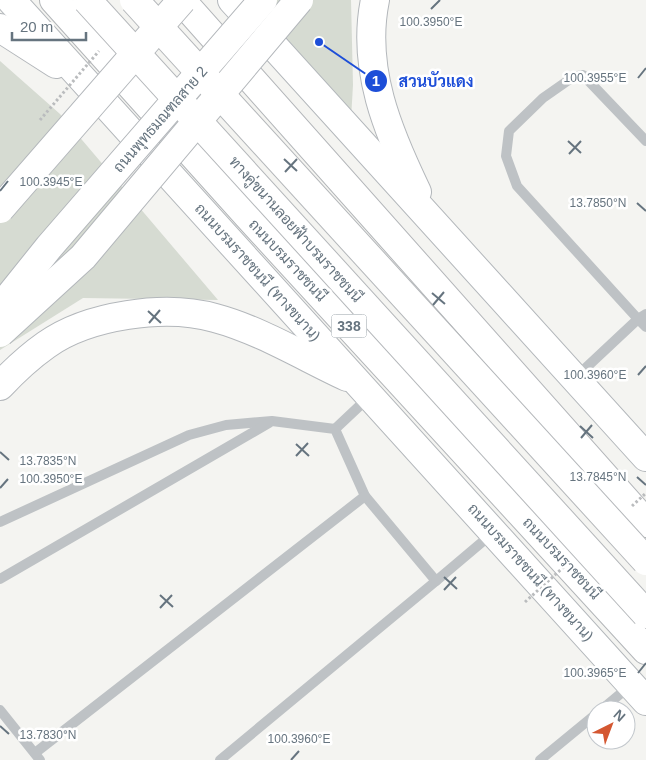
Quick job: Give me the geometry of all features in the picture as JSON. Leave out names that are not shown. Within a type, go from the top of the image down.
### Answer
[{"type":"main road","name":"ถนนบรมราชชนนี (ทางขนาน)","points":[[11,0],[639,693]]},
{"type":"main road","name":"ถนนบรมราชชนนี","points":[[54,0],[247,215],[646,650]]},
{"type":"main road","name":"ทางคู่ขนานลอยฟ้าบรมราชชนนี","points":[[87,0],[646,614]]},
{"type":"main road","points":[[134,0],[646,561]]},
{"type":"main road","points":[[0,209],[182,0],[646,523]]},
{"type":"main road","points":[[232,0],[646,457]]},
{"type":"main road","name":"ถนนพุทธมณฑลสาย 2","points":[[0,308],[49,247],[263,0]]},
{"type":"main road","points":[[0,333],[83,257],[299,0]]},
{"type":"main road","points":[[374,0],[372,45],[374,80],[394,145],[430,220]]},
{"type":"main road","points":[[0,28],[89,86]]},
{"type":"main road","points":[[0,386],[47,344],[79,329],[111,319],[146,313],[176,312],[214,318],[248,330],[365,389]]},
{"type":"lane","points":[[646,141],[582,75],[573,77],[543,98],[509,131],[506,156],[517,186],[642,316],[646,327]]},
{"type":"lane","points":[[575,379],[642,316]]},
{"type":"lane","points":[[335,429],[365,389]]},
{"type":"lane","points":[[0,522],[189,435],[226,425],[272,421],[335,429]]},
{"type":"lane","points":[[0,580],[272,421]]},
{"type":"lane","points":[[335,429],[366,496],[436,582]]},
{"type":"lane","points":[[0,710],[37,756],[366,496]]},
{"type":"lane","points":[[220,760],[494,532]]},
{"type":"lane","points":[[623,700],[639,693]]},
{"type":"lane","points":[[540,760],[586,722]]},
{"type":"path","points":[[40,120],[105,45]]},
{"type":"shaded area","points":[[251,0],[351,0],[353,85],[351,119]]},
{"type":"shaded area","points":[[0,61],[60,114],[218,300],[83,298],[0,350]]},
{"type":"place","name":"สวนบัวแดง","points":[[319,42]]}]
